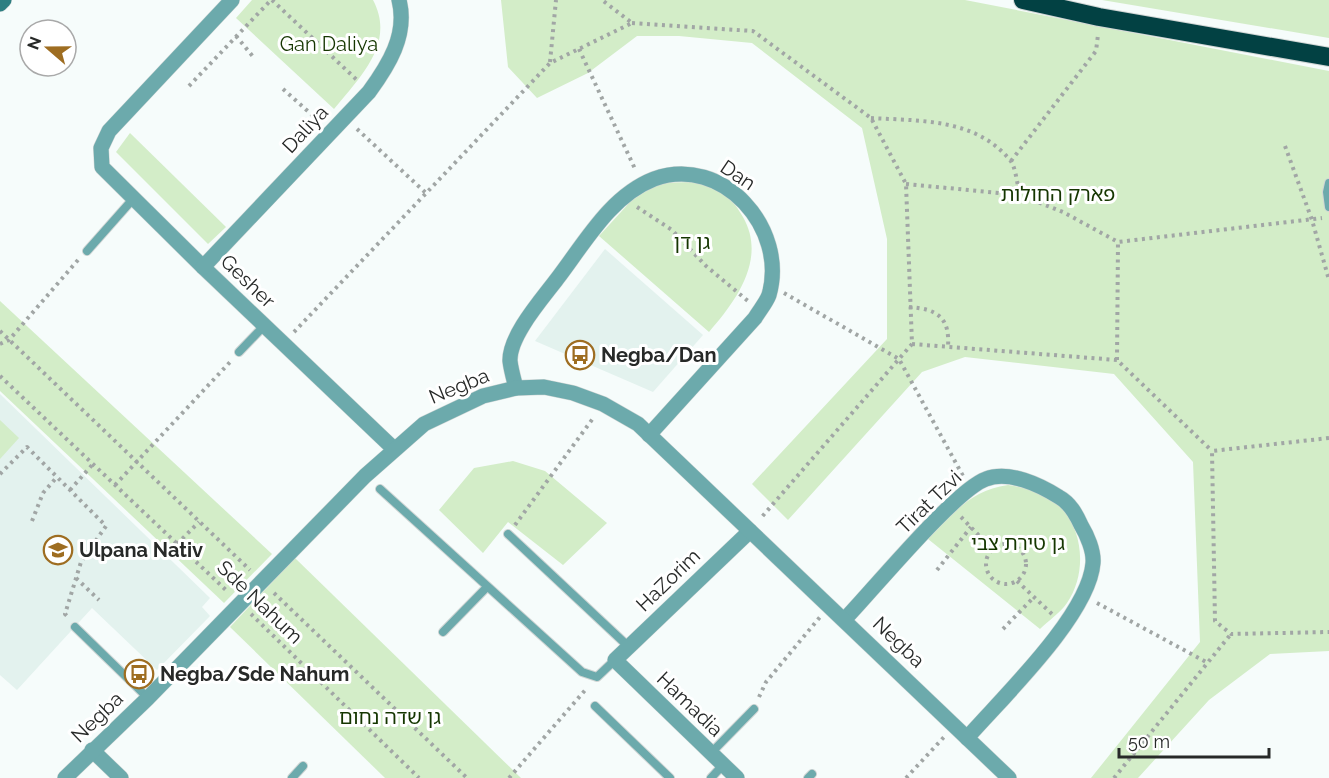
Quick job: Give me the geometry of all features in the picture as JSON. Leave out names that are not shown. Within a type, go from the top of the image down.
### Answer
[{"type":"highway","points":[[1023,0],[1100,17],[1329,57]]},
{"type":"main road","points":[[0,4],[4,0]]},
{"type":"street","name":"Gesher","points":[[232,0],[109,131],[101,148],[102,167],[132,199],[394,449]]},
{"type":"street","name":"Daliya","points":[[203,267],[369,92],[396,50],[400,26],[399,0]]},
{"type":"street","name":"Dan","points":[[516,388],[510,360],[520,331],[610,209],[653,179],[686,174],[706,177],[734,193],[757,216],[766,234],[773,263],[771,285],[768,297],[760,311],[649,435]]},
{"type":"street","name":"Negba","points":[[65,778],[148,698],[239,603],[394,449],[424,424],[483,396],[516,388],[544,387],[573,393],[603,404],[638,424],[845,619],[1009,778]]},
{"type":"street","name":"Tirat Tzvi","points":[[845,619],[951,506],[987,478],[1008,478],[1045,488],[1065,500],[1076,514],[1087,536],[1093,562],[1083,596],[1064,625],[967,738]]},
{"type":"street","name":"HaZorim","points":[[615,660],[750,531]]},
{"type":"street","name":"Hamadia","points":[[615,660],[737,778]]},
{"type":"street","points":[[92,750],[122,778]]},
{"type":"lane","points":[[1329,183],[1327,192],[1329,207]]},
{"type":"lane","points":[[87,251],[132,199]]},
{"type":"lane","points":[[239,352],[264,326]]},
{"type":"lane","points":[[380,489],[571,664],[582,672],[597,677],[615,660]]},
{"type":"lane","points":[[508,534],[629,647]]},
{"type":"lane","points":[[443,632],[487,587]]},
{"type":"lane","points":[[75,627],[148,698]]},
{"type":"lane","points":[[595,706],[670,778]]},
{"type":"lane","points":[[711,753],[754,709]]},
{"type":"lane","points":[[711,778],[723,765]]},
{"type":"lane","points":[[292,778],[303,766]]},
{"type":"path","points":[[189,86],[272,0],[369,92]]},
{"type":"path","points":[[550,63],[556,0]]},
{"type":"path","points":[[602,0],[632,24]]},
{"type":"path","points":[[1011,161],[1096,51],[1100,17]]},
{"type":"path","points":[[283,344],[550,63],[632,24],[753,31],[871,118],[906,184],[912,344],[750,531]]},
{"type":"path","points":[[236,36],[255,59]]},
{"type":"path","points":[[579,49],[643,185]]},
{"type":"path","points":[[283,88],[331,132]]},
{"type":"path","points":[[344,118],[426,194]]},
{"type":"path","points":[[871,118],[959,126],[982,136],[1011,161],[1020,195]]},
{"type":"path","points":[[1285,146],[1312,220],[1329,280]]},
{"type":"path","points":[[906,184],[1020,195],[1063,212],[1118,242],[1312,220],[1329,216]]},
{"type":"path","points":[[624,198],[672,230],[706,266],[760,311]]},
{"type":"path","points":[[1118,242],[1118,360]]},
{"type":"path","points":[[0,344],[9,340],[87,251]]},
{"type":"path","points":[[771,285],[899,359],[970,489]]},
{"type":"path","points":[[909,307],[928,308],[938,315],[949,329],[948,347]]},
{"type":"path","points":[[0,331],[256,576]]},
{"type":"path","points":[[912,344],[1118,360],[1212,451],[1215,621],[1230,634],[1329,632]]},
{"type":"path","points":[[115,485],[239,352]]},
{"type":"path","name":"Sde Nahum","points":[[0,376],[419,778]]},
{"type":"path","points":[[508,534],[603,404]]},
{"type":"path","points":[[1212,451],[1329,438]]},
{"type":"path","points":[[0,474],[27,447],[106,526],[81,562],[76,578],[65,614],[75,627]]},
{"type":"path","points":[[70,490],[93,464]]},
{"type":"path","points":[[32,521],[43,493],[57,477]]},
{"type":"path","points":[[951,506],[992,549]]},
{"type":"path","points":[[177,544],[199,522]]},
{"type":"path","points":[[938,570],[971,527]]},
{"type":"path","points":[[1004,543],[1017,546],[1022,551],[1026,564],[1022,576],[1017,581],[1004,584],[992,579],[986,567],[987,554],[992,549],[1004,543]]},
{"type":"path","points":[[76,578],[99,600]]},
{"type":"path","points":[[1017,581],[1064,625]]},
{"type":"path","points":[[266,585],[467,778]]},
{"type":"path","points":[[1083,596],[1208,663]]},
{"type":"path","points":[[1003,629],[1034,597]]},
{"type":"path","points":[[754,709],[766,682],[830,605]]},
{"type":"path","points":[[1114,778],[1230,634]]},
{"type":"path","points":[[509,778],[597,677]]},
{"type":"path","points":[[906,778],[954,726]]},
{"type":"shaded area","points":[[605,249],[703,335],[653,392],[535,341]]},
{"type":"shaded area","name":"Ulpana Nativ","points":[[0,394],[210,598],[202,607],[210,616],[157,670],[92,608],[17,690],[0,675]]},
{"type":"green space","name":"Gan Daliya","points":[[252,0],[373,0],[379,16],[378,45],[364,72],[334,109],[236,18]]},
{"type":"green space","name":"פארק החולות","points":[[501,0],[965,0],[1329,71],[1329,651],[1270,654],[1209,700],[1138,778],[1091,778],[1200,642],[1193,462],[1114,374],[965,357],[922,372],[788,520],[752,484],[887,339],[887,239],[862,128],[752,43],[679,36],[637,36],[588,73],[537,98],[508,67]]},
{"type":"green space","points":[[1102,0],[1329,0],[1329,38]]},
{"type":"green space","points":[[130,133],[226,227],[208,244],[116,152]]},
{"type":"green space","name":"גן דן","points":[[691,182],[718,190],[732,201],[750,233],[752,248],[750,264],[738,293],[709,332],[599,236],[631,201],[658,183]]},
{"type":"green space","points":[[0,301],[272,554],[224,603],[0,391]]},
{"type":"green space","points":[[0,420],[19,438],[0,459]]},
{"type":"green space","points":[[513,461],[545,471],[607,523],[563,565],[508,522],[483,553],[439,510],[474,468]]},
{"type":"green space","name":"גן טירת צבי","points":[[1008,485],[1048,496],[1067,515],[1078,539],[1080,566],[1073,591],[1064,607],[1040,629],[928,539],[963,504],[983,492]]},
{"type":"green space","name":"גן שדה נחום","points":[[295,558],[521,778],[385,778],[230,627]]},
{"type":"place","name":"Negba/Dan","points":[[580,355]]},
{"type":"place","name":"Ulpana Nativ","points":[[58,550]]},
{"type":"place","name":"Negba/Sde Nahum","points":[[139,674]]}]
